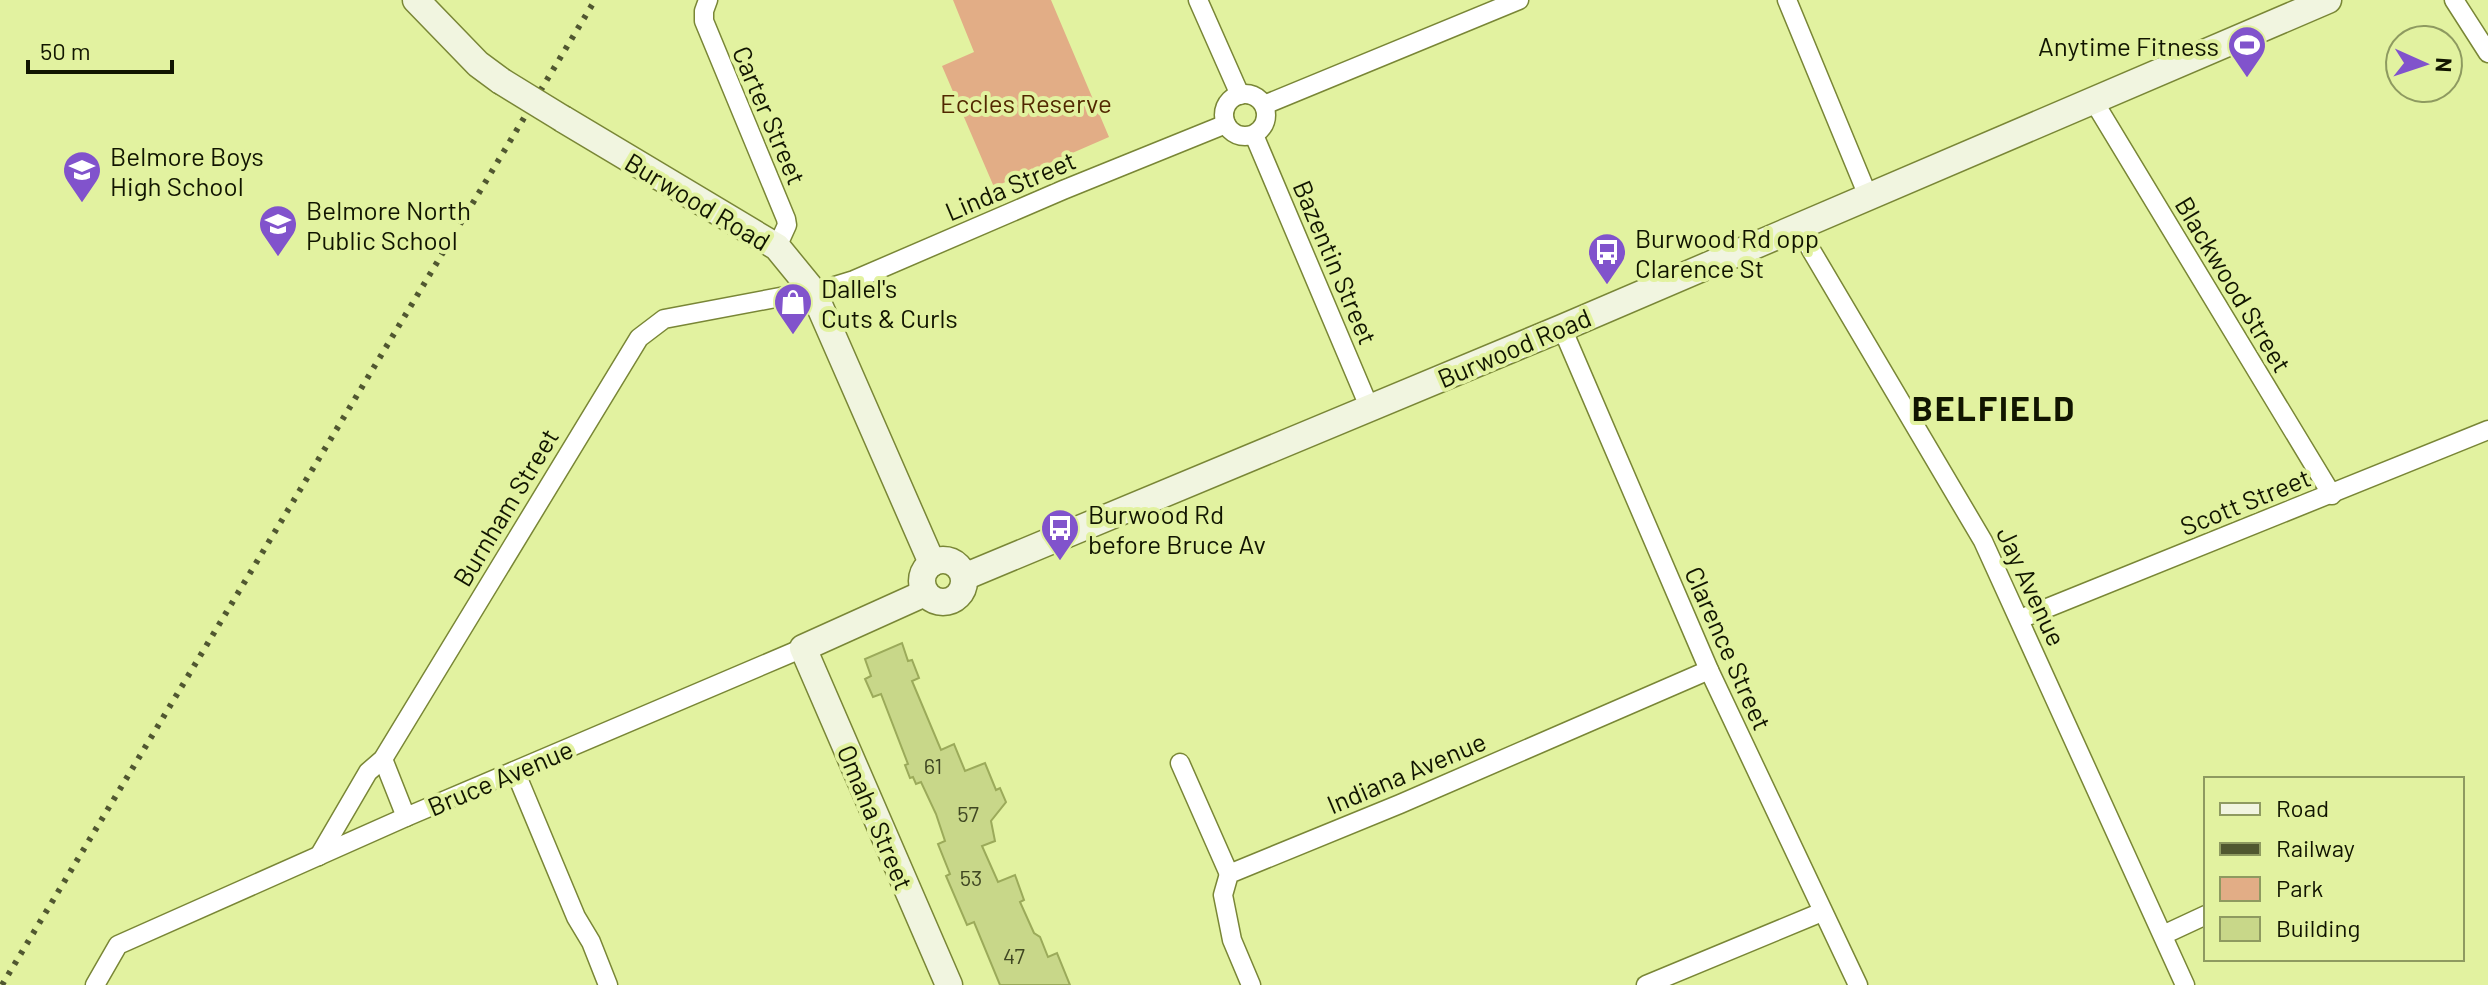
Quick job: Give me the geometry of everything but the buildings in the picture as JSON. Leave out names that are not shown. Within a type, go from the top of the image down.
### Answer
[{"type":"main road","name":"Burwood Road","points":[[416,0],[478,64],[501,81],[777,247],[813,291],[932,563]]},
{"type":"main road","name":"Burwood Road","points":[[964,577],[1562,328],[2328,0]]},
{"type":"main road","points":[[951,561],[964,577],[962,591],[952,601],[940,603],[925,593],[922,576],[932,563],[951,561]]},
{"type":"main road","name":"Bruce Avenue","points":[[803,648],[925,593]]},
{"type":"main road","name":"Omaha Street","points":[[803,648],[949,985]]},
{"type":"street","name":"Carter Street","points":[[708,0],[704,11],[709,34],[786,219],[787,225],[777,247]]},
{"type":"street","points":[[1198,0],[1240,95]]},
{"type":"street","points":[[1264,105],[1519,0]]},
{"type":"street","points":[[1787,0],[1868,196]]},
{"type":"street","points":[[2454,0],[2488,53]]},
{"type":"street","points":[[1240,95],[1253,95],[1264,105],[1267,119],[1254,135],[1242,137],[1226,124],[1226,106],[1240,95]]},
{"type":"street","name":"Blackwood Street","points":[[2093,100],[2332,495]]},
{"type":"street","name":"Linda Street","points":[[813,291],[854,280],[1226,124]]},
{"type":"street","name":"Bazentin Street","points":[[1254,135],[1370,409]]},
{"type":"street","name":"Jay Avenue","points":[[1800,226],[1811,250],[1983,541],[2185,985]]},
{"type":"street","name":"Burnham Street","points":[[319,856],[368,772],[383,759],[639,338],[664,319],[813,291]]},
{"type":"street","name":"Clarence Street","points":[[1562,328],[1709,670],[1858,985]]},
{"type":"street","name":"Scott Street","points":[[2020,619],[2488,430]]},
{"type":"street","name":"Bruce Avenue","points":[[95,985],[118,945],[406,817],[803,648]]},
{"type":"street","name":"Indiana Avenue","points":[[1229,874],[1415,798],[1709,670]]},
{"type":"street","points":[[383,759],[406,817]]},
{"type":"street","points":[[1180,763],[1229,874],[1223,895],[1232,940],[1251,985]]},
{"type":"street","points":[[515,771],[608,985]]},
{"type":"street","points":[[1646,985],[1822,912]]},
{"type":"street","points":[[2163,935],[2204,916]]},
{"type":"green space","name":"Eccles Reserve","points":[[953,0],[1051,0],[1109,137],[994,187],[942,66],[974,52]]},
{"type":"railway","points":[[2,985],[595,0]]},
{"type":"place","name":"Anytime Fitness","points":[[2247,79]]},
{"type":"place","name":"Belmore Boys High School","points":[[82,204]]},
{"type":"place","name":"Belmore North Public School","points":[[278,258]]},
{"type":"place","name":"Burwood Rd opp Clarence St","points":[[1607,286]]},
{"type":"place","name":"Dallel's Cuts & Curls","points":[[793,336]]},
{"type":"place","name":"Burwood Rd before Bruce Av","points":[[1060,562]]},
{"type":"district","name":"BELFIELD","points":[[1994,407]]}]
